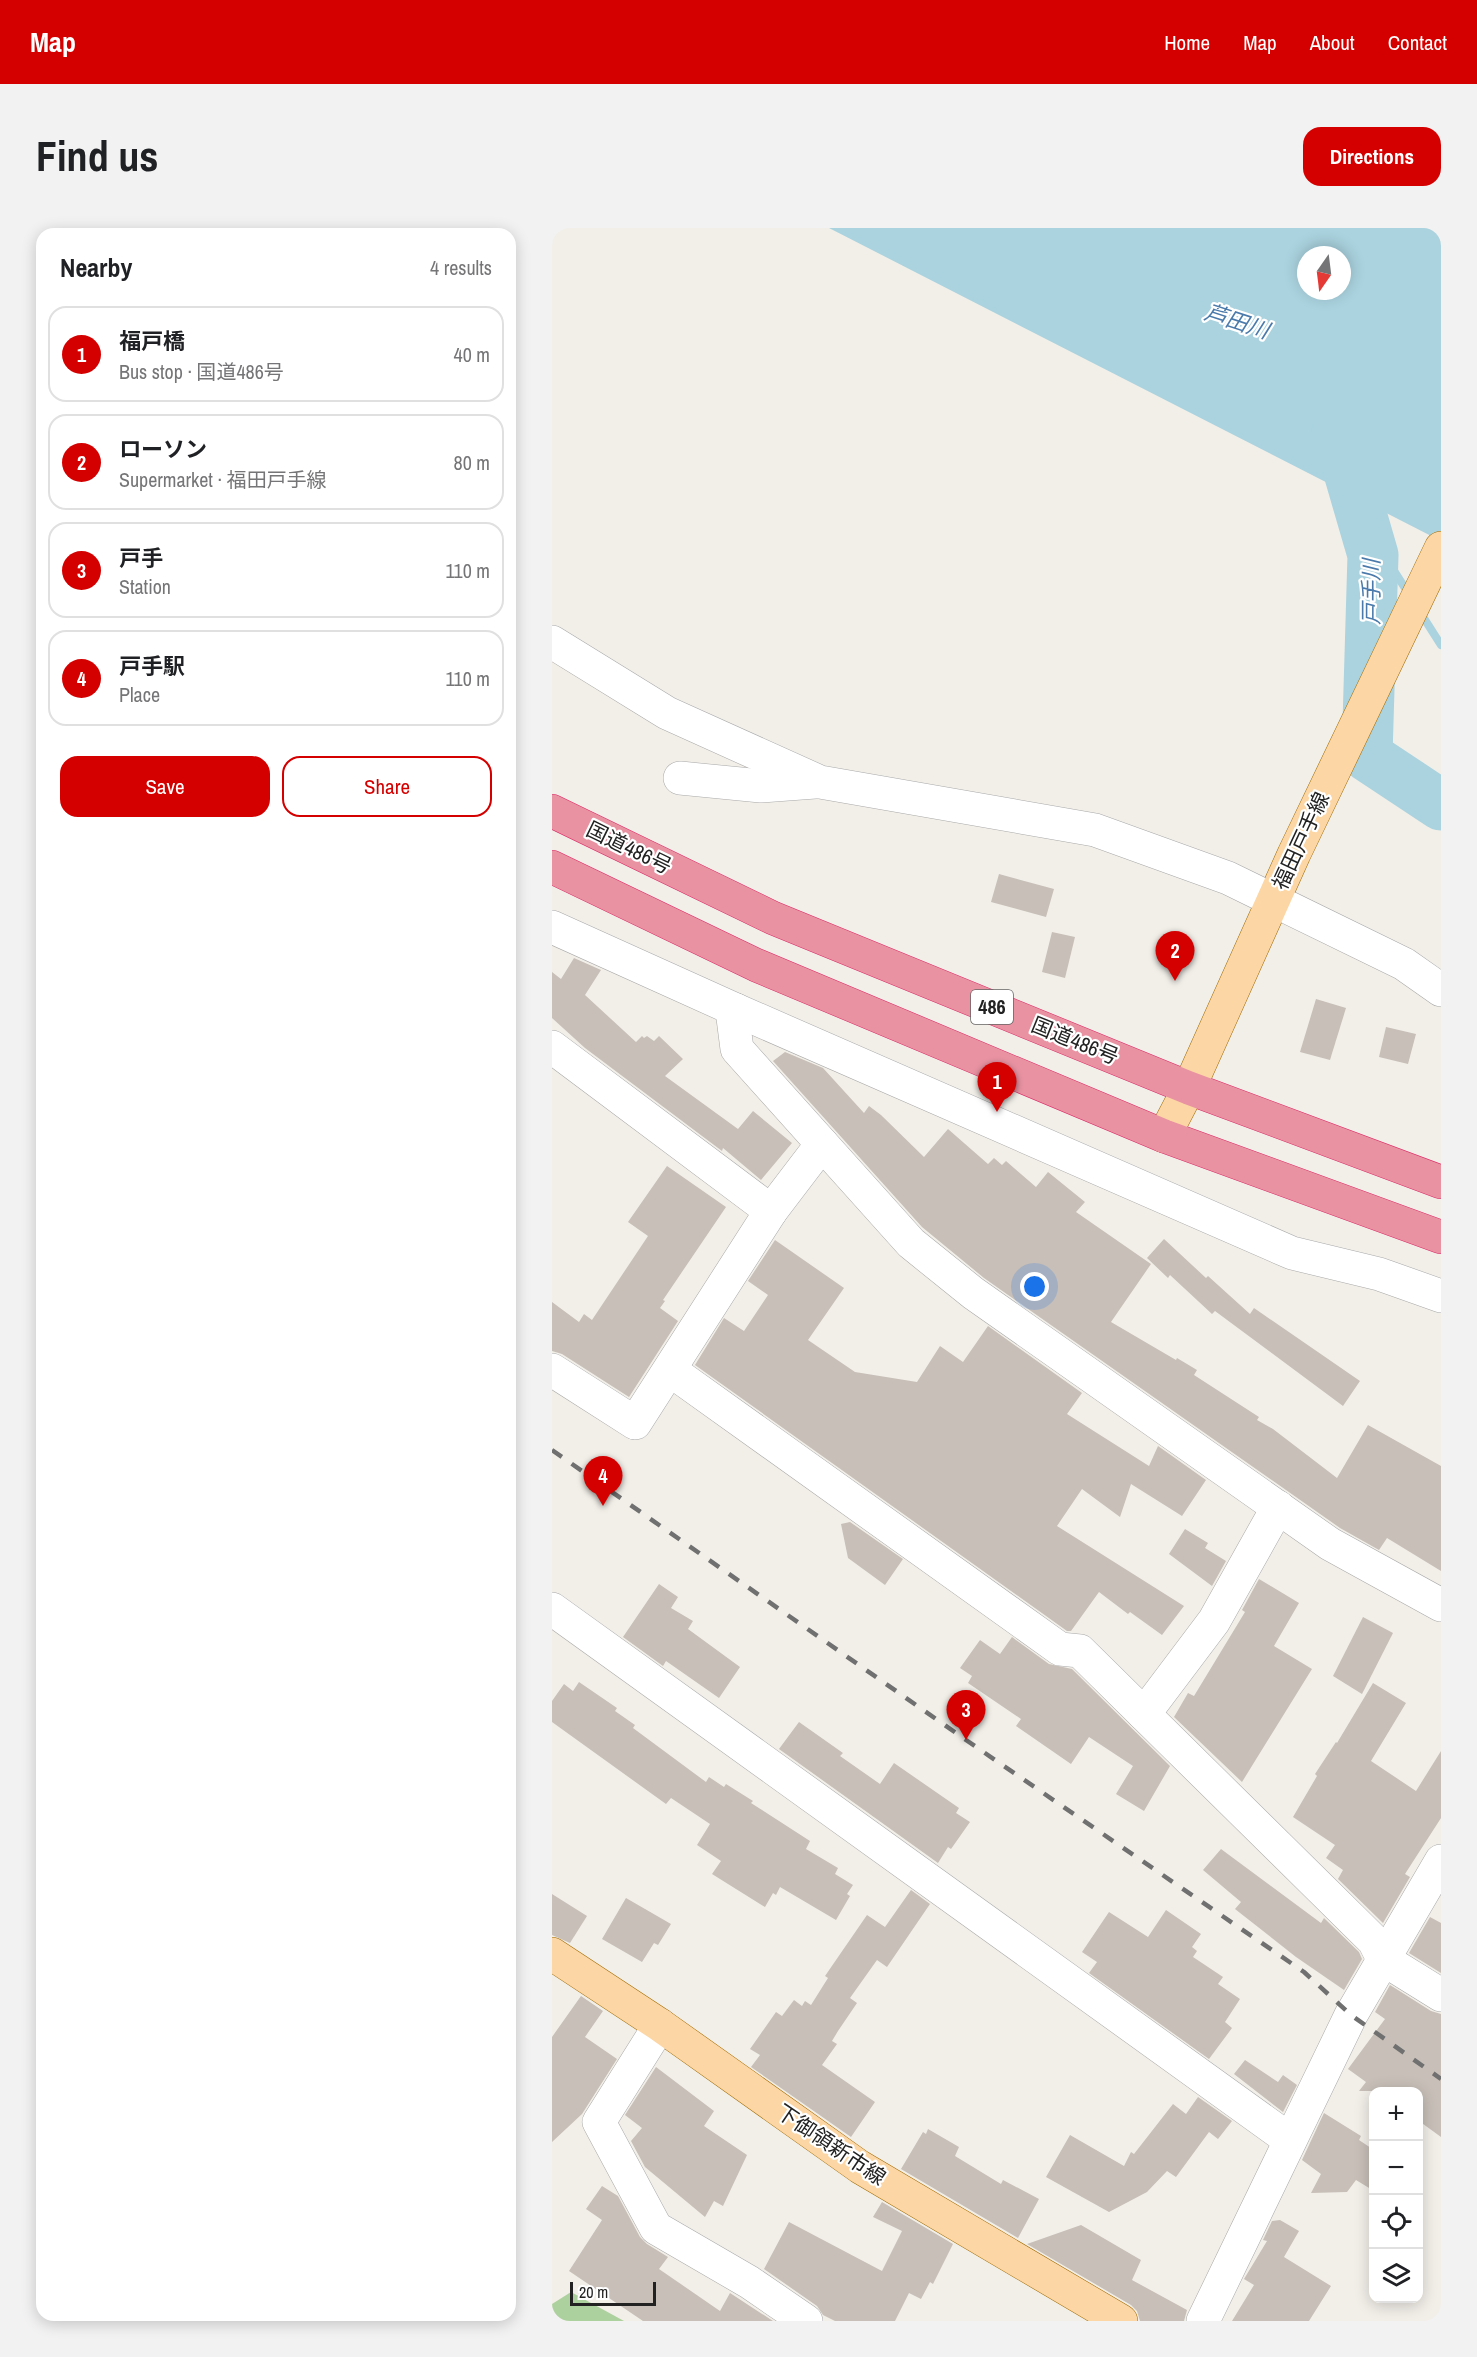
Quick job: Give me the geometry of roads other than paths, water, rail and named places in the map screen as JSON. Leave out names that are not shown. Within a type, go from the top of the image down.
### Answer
[{"type":"highway","name":"国道486号","points":[[552,811],[773,918],[1189,1088],[1441,1182]]},
{"type":"highway","name":"486","points":[[552,867],[756,965],[1164,1136],[1441,1237]]},
{"type":"main road","name":"福田戸手線","points":[[1164,1136],[1189,1088],[1294,855],[1441,548]]},
{"type":"main road","name":"下御領新市線","points":[[552,1954],[660,2025],[860,2167],[1120,2321]]},
{"type":"street","points":[[552,642],[667,713],[820,782]]},
{"type":"street","points":[[680,778],[761,786],[820,782],[1095,830],[1228,878],[1404,964],[1441,990]]},
{"type":"street","points":[[552,927],[1292,1253],[1379,1274],[1441,1296]]},
{"type":"street","points":[[736,1010],[733,1018],[737,1049],[911,1243],[973,1293],[1330,1544],[1441,1605]]},
{"type":"street","points":[[552,1047],[771,1211]]},
{"type":"street","points":[[552,1370],[635,1423],[771,1211],[822,1144]]},
{"type":"street","points":[[670,1370],[1060,1649],[1080,1651],[1374,1941],[1383,1959],[1441,1995]]},
{"type":"street","points":[[1144,1714],[1214,1621],[1278,1507]]},
{"type":"street","points":[[552,1609],[1290,2140]]},
{"type":"street","points":[[1203,2321],[1351,2015],[1439,1867]]},
{"type":"street","points":[[660,2025],[599,2122],[656,2228],[749,2282],[806,2321]]},
{"type":"water","name":"芦田川","points":[[829,228],[1441,228],[1441,541]]},
{"type":"waterway","name":"戸手川","points":[[1337,431],[1373,555],[1367,756],[1441,805]]},
{"type":"waterway","points":[[1363,494],[1384,555],[1410,596]]},
{"type":"waterway","points":[[1420,612],[1441,645]]},
{"type":"railway","points":[[552,1450],[966,1740],[1304,1972],[1351,2015],[1441,2079]]},
{"type":"place","name":"ローソン","points":[[1175,981]]},
{"type":"place","name":"福戸橋","points":[[997,1112]]},
{"type":"place","name":"戸手駅","points":[[603,1506]]},
{"type":"place","name":"戸手","points":[[966,1740]]}]
